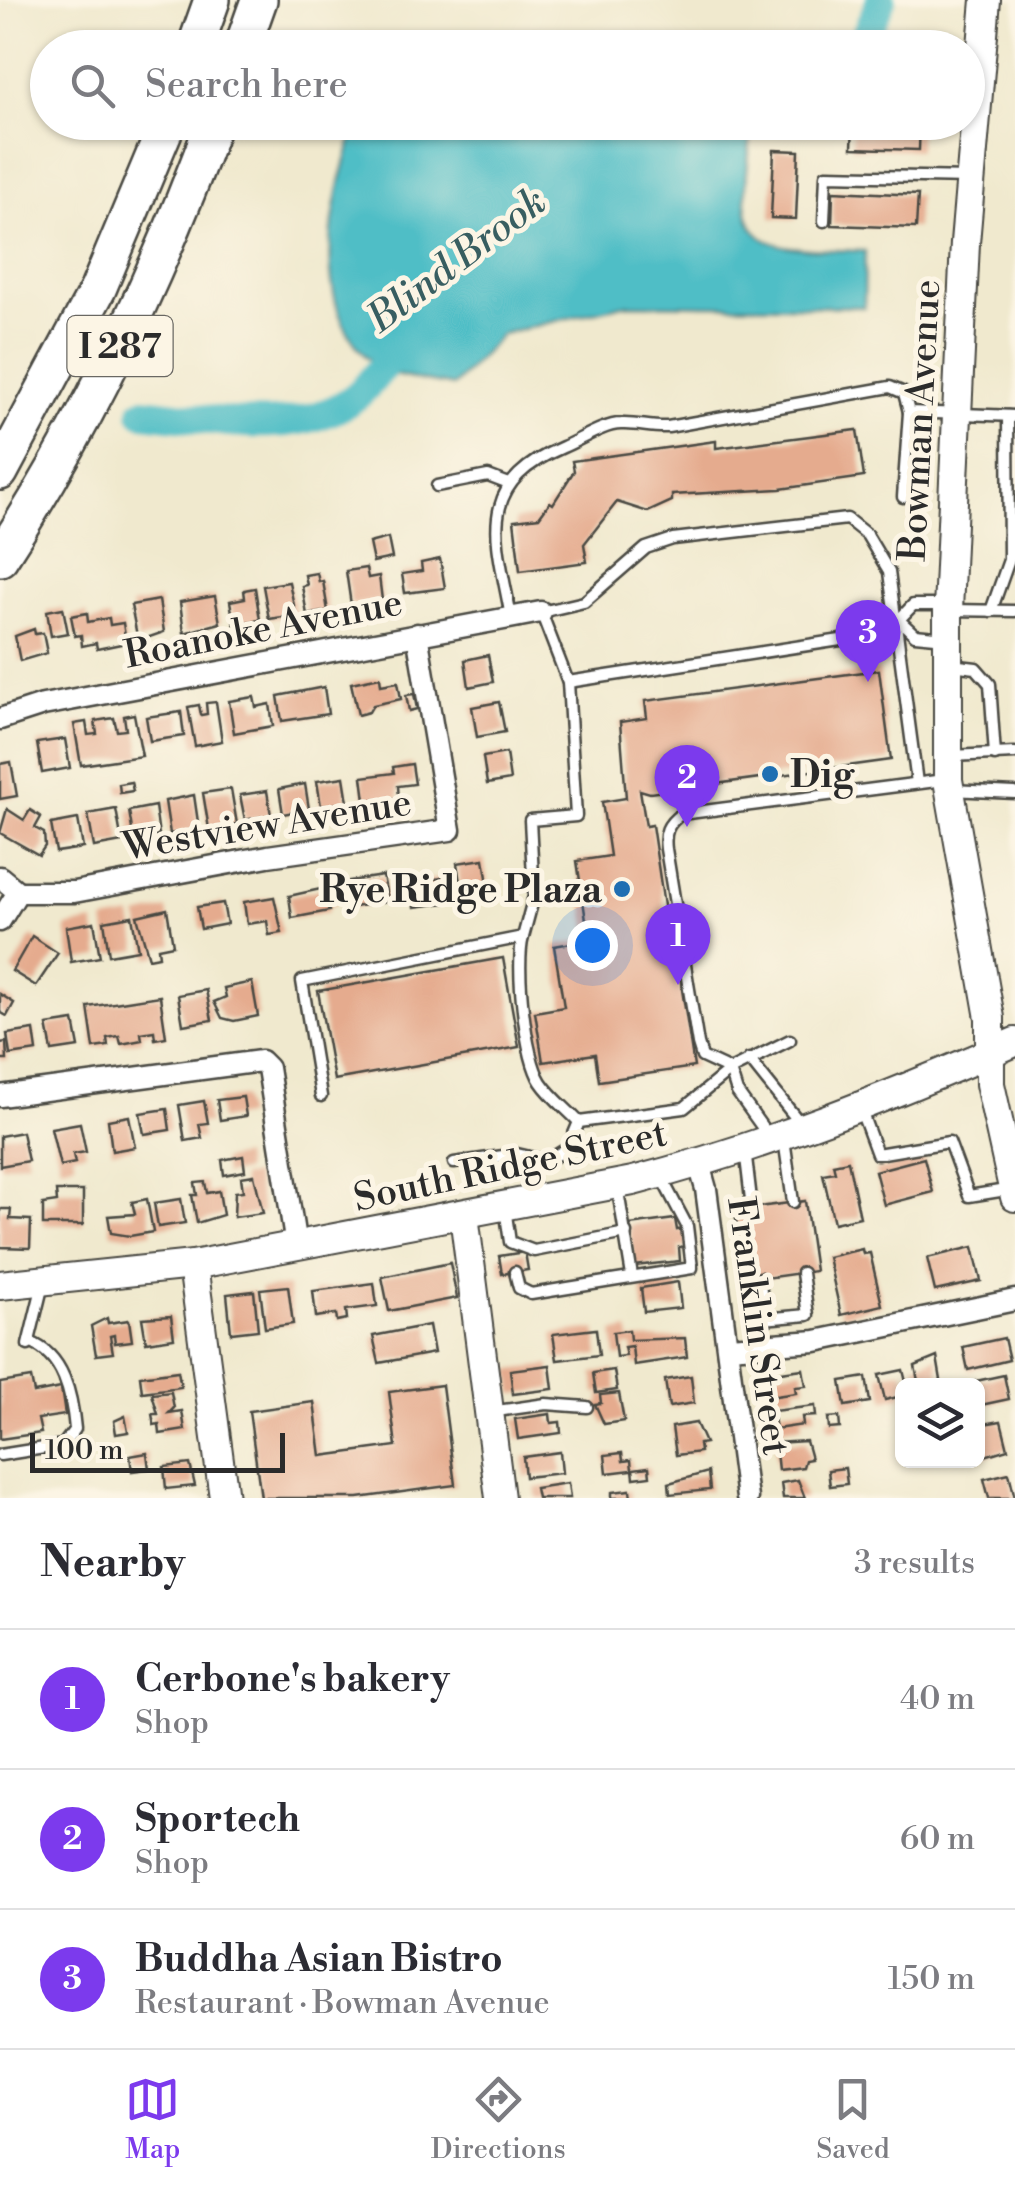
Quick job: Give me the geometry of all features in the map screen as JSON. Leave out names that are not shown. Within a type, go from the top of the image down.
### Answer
[{"type":"highway","points":[[201,30],[212,0]]},
{"type":"highway","points":[[248,30],[259,0]]},
{"type":"highway","name":"I 287","points":[[0,472],[98,289],[160,140]]},
{"type":"highway","name":"I 287","points":[[0,558],[68,445],[124,337],[206,140]]},
{"type":"street","name":"Bowman Avenue","points":[[983,30],[986,0]]},
{"type":"street","name":"Bowman Avenue","points":[[973,140],[948,608],[948,775],[990,1018],[1003,1048],[990,1084],[1014,1193]]},
{"type":"street","name":"Roanoke Avenue","points":[[0,719],[43,705],[542,612]]},
{"type":"street","name":"Westview Avenue","points":[[18,892],[74,892],[268,856],[450,830],[417,634]]},
{"type":"street","points":[[0,876],[18,892],[0,921]]},
{"type":"street","name":"South Ridge Street","points":[[0,1284],[43,1283],[193,1264],[464,1215],[660,1174],[860,1108],[1003,1048]]},
{"type":"street","points":[[0,1096],[261,1061],[266,1066],[296,1246]]},
{"type":"street","name":"Franklin Street","points":[[699,1164],[747,1498]]},
{"type":"street","points":[[464,1215],[500,1498]]},
{"type":"street","points":[[193,1264],[224,1498]]},
{"type":"street","points":[[728,1347],[830,1338],[1015,1300]]},
{"type":"lane","points":[[824,222],[826,174],[970,178]]},
{"type":"lane","points":[[511,617],[494,526],[499,502],[509,484],[542,456],[619,423],[668,427],[890,387],[904,393],[909,412],[903,497]]},
{"type":"lane","points":[[909,412],[1012,416],[1012,560],[991,610]]},
{"type":"lane","points":[[437,486],[488,476],[509,484]]},
{"type":"lane","points":[[579,1122],[540,1082],[518,968],[534,896],[530,820],[576,816],[568,682],[542,612],[584,602],[646,548],[672,538],[846,519],[866,535],[887,568],[898,619],[916,784]]},
{"type":"lane","points":[[568,682],[886,633],[913,605],[1015,611]]},
{"type":"lane","points":[[898,619],[915,634],[976,668],[990,684],[995,755]]},
{"type":"lane","points":[[776,1137],[737,1092],[730,1070],[702,1057],[664,835],[681,814],[916,784],[995,755],[1015,753]]},
{"type":"lane","points":[[948,775],[1015,793]]},
{"type":"lane","points":[[321,1096],[302,981],[523,936]]},
{"type":"lane","points":[[579,1122],[684,1108],[730,1070],[790,1040]]},
{"type":"lane","points":[[749,1058],[793,1202]]},
{"type":"lane","points":[[860,1108],[877,1154],[949,1142],[969,1196],[1014,1193]]},
{"type":"lane","points":[[454,1163],[518,1154],[547,1161],[568,1148],[579,1122]]},
{"type":"lane","points":[[752,1208],[776,1137]]},
{"type":"lane","points":[[515,1272],[519,1288],[531,1294],[692,1268],[687,1226],[660,1174]]},
{"type":"lane","points":[[617,1184],[632,1276]]},
{"type":"lane","points":[[505,1206],[511,1248],[534,1251],[626,1233]]},
{"type":"lane","points":[[760,1278],[763,1319],[808,1316],[802,1273]]},
{"type":"lane","points":[[0,1455],[63,1445],[76,1429],[72,1392],[52,1356],[29,1344],[43,1283]]},
{"type":"lane","points":[[489,1412],[546,1404],[587,1407]]},
{"type":"water","points":[[352,140],[751,140],[746,195],[748,217],[756,233],[794,248],[865,251],[864,307],[627,304],[502,334],[453,386],[394,374],[378,367],[355,343],[340,315],[332,284],[333,217]]},
{"type":"building","points":[[852,140],[919,140],[919,150],[852,148]]},
{"type":"building","points":[[774,150],[799,151],[796,219],[771,218]]},
{"type":"building","points":[[833,191],[918,195],[916,228],[832,225]]},
{"type":"building","points":[[857,430],[864,477],[780,489],[672,495],[672,501],[648,512],[617,502],[584,544],[587,562],[520,571],[514,520],[539,517],[550,502],[553,504],[574,471],[572,461],[716,441],[716,448]]},
{"type":"building","points":[[388,538],[392,558],[373,562],[369,543]]},
{"type":"building","points":[[440,559],[445,588],[405,593],[402,574],[422,571],[421,563]]},
{"type":"building","points":[[366,568],[368,578],[379,576],[382,600],[351,605],[346,571]]},
{"type":"building","points":[[317,573],[319,582],[323,581],[328,611],[307,615],[302,586],[307,585],[305,575]]},
{"type":"building","points":[[289,582],[296,615],[269,619],[263,586]]},
{"type":"building","points":[[255,588],[260,620],[234,624],[230,601],[245,598],[244,590]]},
{"type":"building","points":[[215,596],[220,623],[184,633],[180,602]]},
{"type":"building","points":[[159,600],[164,632],[138,641],[131,605]]},
{"type":"building","points":[[63,608],[68,633],[51,636],[47,611]]},
{"type":"building","points":[[87,613],[88,622],[109,618],[110,625],[123,623],[126,643],[97,649],[96,643],[82,646],[81,635],[75,636],[71,616]]},
{"type":"building","points":[[34,629],[35,634],[43,633],[47,653],[20,661],[15,636]]},
{"type":"building","points":[[488,655],[493,682],[469,687],[465,660]]},
{"type":"building","name":"Rye Ridge Plaza","points":[[879,670],[891,760],[650,793],[640,790],[646,826],[652,825],[666,919],[671,918],[694,1067],[599,1081],[595,1054],[543,1062],[535,1012],[564,1007],[554,946],[589,940],[577,861],[610,856],[602,802],[626,798],[620,722],[647,718],[645,701]]},
{"type":"building","points":[[380,677],[381,685],[398,682],[401,699],[373,705],[369,712],[358,715],[351,683]]},
{"type":"building","points":[[324,687],[328,714],[282,721],[278,696]]},
{"type":"building","points":[[414,694],[417,709],[409,711],[406,695]]},
{"type":"building","points":[[254,697],[256,707],[270,704],[273,726],[234,733],[229,701]]},
{"type":"building","points":[[216,702],[222,741],[195,746],[188,707],[199,705],[201,715],[207,714],[206,703]]},
{"type":"building","points":[[499,702],[505,732],[477,737],[472,707]]},
{"type":"building","points":[[181,712],[184,736],[150,741],[146,717]]},
{"type":"building","points":[[134,714],[142,756],[81,765],[74,724],[86,722],[88,735],[97,734],[95,721],[114,718],[117,731],[126,730],[124,716]]},
{"type":"building","points":[[65,739],[70,768],[42,773],[37,743]]},
{"type":"building","points":[[506,753],[510,780],[487,784],[483,757]]},
{"type":"building","points":[[11,762],[17,796],[0,799],[0,764]]},
{"type":"building","points":[[412,764],[415,784],[398,786],[399,799],[365,800],[362,777],[394,773],[393,767]]},
{"type":"building","points":[[344,777],[348,802],[321,806],[317,781]]},
{"type":"building","points":[[131,782],[133,791],[120,793],[119,784]]},
{"type":"building","points":[[305,784],[309,809],[283,814],[279,789]]},
{"type":"building","points":[[231,789],[237,824],[209,829],[203,793]]},
{"type":"building","points":[[267,791],[271,815],[245,820],[240,795]]},
{"type":"building","points":[[194,795],[199,829],[170,834],[165,801]]},
{"type":"building","points":[[155,806],[159,835],[134,842],[129,811]]},
{"type":"building","points":[[7,809],[24,820],[30,810],[41,817],[35,828],[44,833],[45,846],[39,855],[0,833]]},
{"type":"building","points":[[116,809],[122,842],[94,847],[88,814]]},
{"type":"building","points":[[78,819],[83,848],[56,852],[51,824]]},
{"type":"building","points":[[484,859],[488,884],[461,889],[457,863]]},
{"type":"building","points":[[383,876],[388,901],[354,907],[349,881]]},
{"type":"building","points":[[442,878],[446,903],[414,907],[411,883]]},
{"type":"building","points":[[334,886],[337,904],[328,906],[329,911],[292,918],[289,896]]},
{"type":"building","points":[[274,897],[282,933],[269,935],[267,921],[247,924],[244,902]]},
{"type":"building","points":[[223,903],[227,924],[201,929],[197,907]]},
{"type":"building","points":[[167,909],[173,945],[158,948],[159,956],[149,958],[137,916]]},
{"type":"building","points":[[132,916],[138,950],[109,955],[104,921]]},
{"type":"building","points":[[94,922],[100,957],[71,962],[66,927]]},
{"type":"building","points":[[32,936],[58,953],[36,986],[12,971]]},
{"type":"building","points":[[503,958],[519,1047],[334,1080],[318,991]]},
{"type":"building","points":[[252,982],[258,1016],[234,1021],[222,1018],[214,1002],[226,997],[224,988]]},
{"type":"building","points":[[206,990],[212,1020],[183,1025],[178,995]]},
{"type":"building","points":[[0,994],[14,1003],[7,1016],[0,1012]]},
{"type":"building","points":[[160,996],[166,1037],[155,1039],[154,1031],[141,1033],[142,1040],[121,1044],[119,1036],[107,1038],[108,1046],[94,1048],[88,1007]]},
{"type":"building","points":[[74,1021],[79,1047],[52,1051],[47,1025]]},
{"type":"building","points":[[34,1030],[37,1051],[10,1055],[7,1034]]},
{"type":"building","points":[[6,1042],[7,1060],[0,1060],[0,1043]]},
{"type":"building","points":[[243,1097],[246,1116],[220,1120],[217,1100]]},
{"type":"building","points":[[204,1101],[208,1123],[199,1124],[202,1138],[185,1141],[179,1105]]},
{"type":"building","points":[[167,1109],[170,1130],[144,1134],[140,1113]]},
{"type":"building","points":[[129,1116],[135,1147],[112,1151],[108,1120]]},
{"type":"building","points":[[80,1123],[86,1152],[73,1154],[75,1163],[60,1166],[51,1128]]},
{"type":"building","points":[[22,1132],[28,1161],[0,1166],[0,1136]]},
{"type":"building","points":[[243,1156],[245,1171],[224,1175],[222,1160]]},
{"type":"building","points":[[924,1158],[933,1192],[884,1205],[875,1171]]},
{"type":"building","points":[[848,1161],[860,1217],[834,1223],[823,1174],[835,1172],[833,1164]]},
{"type":"building","points":[[254,1175],[263,1213],[234,1217],[235,1192],[243,1191],[241,1177]]},
{"type":"building","points":[[205,1182],[207,1193],[219,1191],[223,1215],[197,1223],[192,1195],[197,1195],[195,1183]]},
{"type":"building","points":[[56,1191],[83,1191],[83,1225],[43,1225],[43,1204],[57,1202]]},
{"type":"building","points":[[147,1199],[153,1232],[130,1236],[111,1233],[108,1216],[135,1214],[132,1202]]},
{"type":"building","points":[[181,1199],[185,1223],[158,1227],[154,1203]]},
{"type":"building","points":[[805,1201],[815,1271],[743,1281],[735,1210]]},
{"type":"building","points":[[0,1209],[11,1209],[10,1219],[31,1220],[30,1248],[0,1247]]},
{"type":"building","points":[[675,1219],[677,1230],[685,1229],[687,1246],[679,1247],[680,1261],[634,1266],[629,1225]]},
{"type":"building","points":[[973,1247],[981,1281],[935,1291],[927,1258]]},
{"type":"building","points":[[862,1249],[863,1254],[870,1253],[882,1305],[841,1315],[828,1257]]},
{"type":"building","points":[[525,1252],[528,1270],[502,1274],[499,1256]]},
{"type":"building","points":[[450,1263],[457,1298],[389,1311],[382,1277]]},
{"type":"building","points":[[678,1282],[681,1308],[644,1312],[641,1288]]},
{"type":"building","points":[[374,1283],[377,1306],[346,1310],[347,1319],[337,1321],[336,1314],[316,1317],[313,1291]]},
{"type":"building","points":[[288,1286],[293,1324],[265,1328],[260,1289]]},
{"type":"building","points":[[254,1291],[258,1330],[231,1333],[227,1294]]},
{"type":"building","points":[[171,1316],[174,1338],[146,1342],[142,1318]]},
{"type":"building","points":[[107,1318],[108,1323],[129,1320],[132,1341],[115,1343],[114,1335],[110,1336],[113,1353],[96,1355],[91,1326]]},
{"type":"building","points":[[429,1325],[434,1353],[379,1363],[373,1336]]},
{"type":"building","points":[[596,1329],[599,1355],[557,1360],[553,1334]]},
{"type":"building","points":[[629,1330],[630,1340],[685,1338],[687,1357],[634,1365],[632,1346],[624,1347],[626,1356],[616,1357],[613,1332]]},
{"type":"building","points":[[1004,1338],[1009,1360],[968,1370],[963,1347]]},
{"type":"building","points":[[937,1357],[941,1378],[917,1378],[915,1366]]},
{"type":"building","points":[[550,1365],[553,1389],[513,1394],[510,1370]]},
{"type":"building","points":[[803,1369],[806,1386],[795,1387],[796,1393],[769,1397],[766,1374]]},
{"type":"building","points":[[614,1370],[617,1390],[596,1393],[593,1373]]},
{"type":"building","points":[[903,1370],[905,1378],[895,1378],[895,1398],[885,1400],[879,1375]]},
{"type":"building","points":[[178,1371],[181,1387],[142,1392],[140,1376]]},
{"type":"building","points":[[1004,1375],[1009,1399],[985,1404],[985,1379]]},
{"type":"building","points":[[691,1376],[694,1403],[669,1407],[665,1380]]},
{"type":"building","points":[[866,1377],[870,1402],[845,1406],[841,1381]]},
{"type":"building","points":[[31,1378],[34,1393],[61,1388],[65,1415],[38,1419],[41,1433],[0,1439],[0,1383]]},
{"type":"building","points":[[442,1385],[455,1485],[358,1498],[261,1498],[249,1411],[314,1402],[321,1456],[396,1446],[389,1392]]},
{"type":"building","points":[[171,1392],[174,1408],[169,1413],[182,1411],[185,1430],[160,1434],[159,1424],[154,1425],[152,1414],[158,1414],[152,1394]]},
{"type":"building","points":[[619,1393],[624,1421],[604,1424],[595,1404],[601,1403],[600,1395]]},
{"type":"building","points":[[815,1406],[816,1416],[802,1417],[803,1425],[776,1429],[773,1411]]},
{"type":"building","points":[[550,1414],[551,1423],[560,1422],[561,1433],[518,1439],[515,1419]]},
{"type":"building","points":[[125,1416],[128,1432],[116,1434],[114,1421]]},
{"type":"building","points":[[839,1417],[840,1428],[829,1429],[828,1418]]},
{"type":"building","points":[[1001,1421],[1008,1449],[985,1456],[985,1424]]},
{"type":"building","points":[[696,1423],[705,1443],[699,1444],[700,1452],[676,1455],[672,1427]]},
{"type":"building","points":[[806,1441],[811,1459],[805,1460],[803,1467],[778,1470],[775,1443]]},
{"type":"building","points":[[560,1452],[562,1473],[525,1477],[523,1457]]},
{"type":"building","points":[[147,1453],[149,1469],[132,1471],[130,1456]]},
{"type":"building","points":[[622,1453],[623,1461],[631,1460],[632,1470],[607,1473],[605,1455]]},
{"type":"building","points":[[190,1464],[195,1486],[166,1489],[164,1467]]},
{"type":"building","points":[[649,1467],[650,1476],[634,1478],[633,1469]]},
{"type":"building","points":[[845,1468],[847,1484],[830,1486],[828,1470]]},
{"type":"building","points":[[708,1472],[710,1490],[670,1494],[669,1483]]},
{"type":"building","points":[[1009,1473],[1015,1498],[989,1498],[984,1479]]},
{"type":"building","points":[[798,1480],[805,1498],[783,1498],[781,1483]]},
{"type":"building","points":[[568,1483],[570,1498],[537,1498],[535,1488]]},
{"type":"building","points":[[630,1490],[631,1498],[612,1498],[612,1492]]},
{"type":"waterway","name":"Blind Brook","points":[[868,30],[881,0]]},
{"type":"waterway","name":"Blind Brook","points":[[143,412],[252,423],[307,419],[332,411],[355,397],[409,342]]},
{"type":"place","name":"Buddha Asian Bistro","points":[[868,682]]},
{"type":"place","name":"Dig","points":[[770,774]]},
{"type":"place","name":"Sportech","points":[[687,827]]},
{"type":"place","name":"Rye Ridge Plaza","points":[[622,889]]},
{"type":"place","name":"Cerbone's bakery","points":[[678,985]]}]
